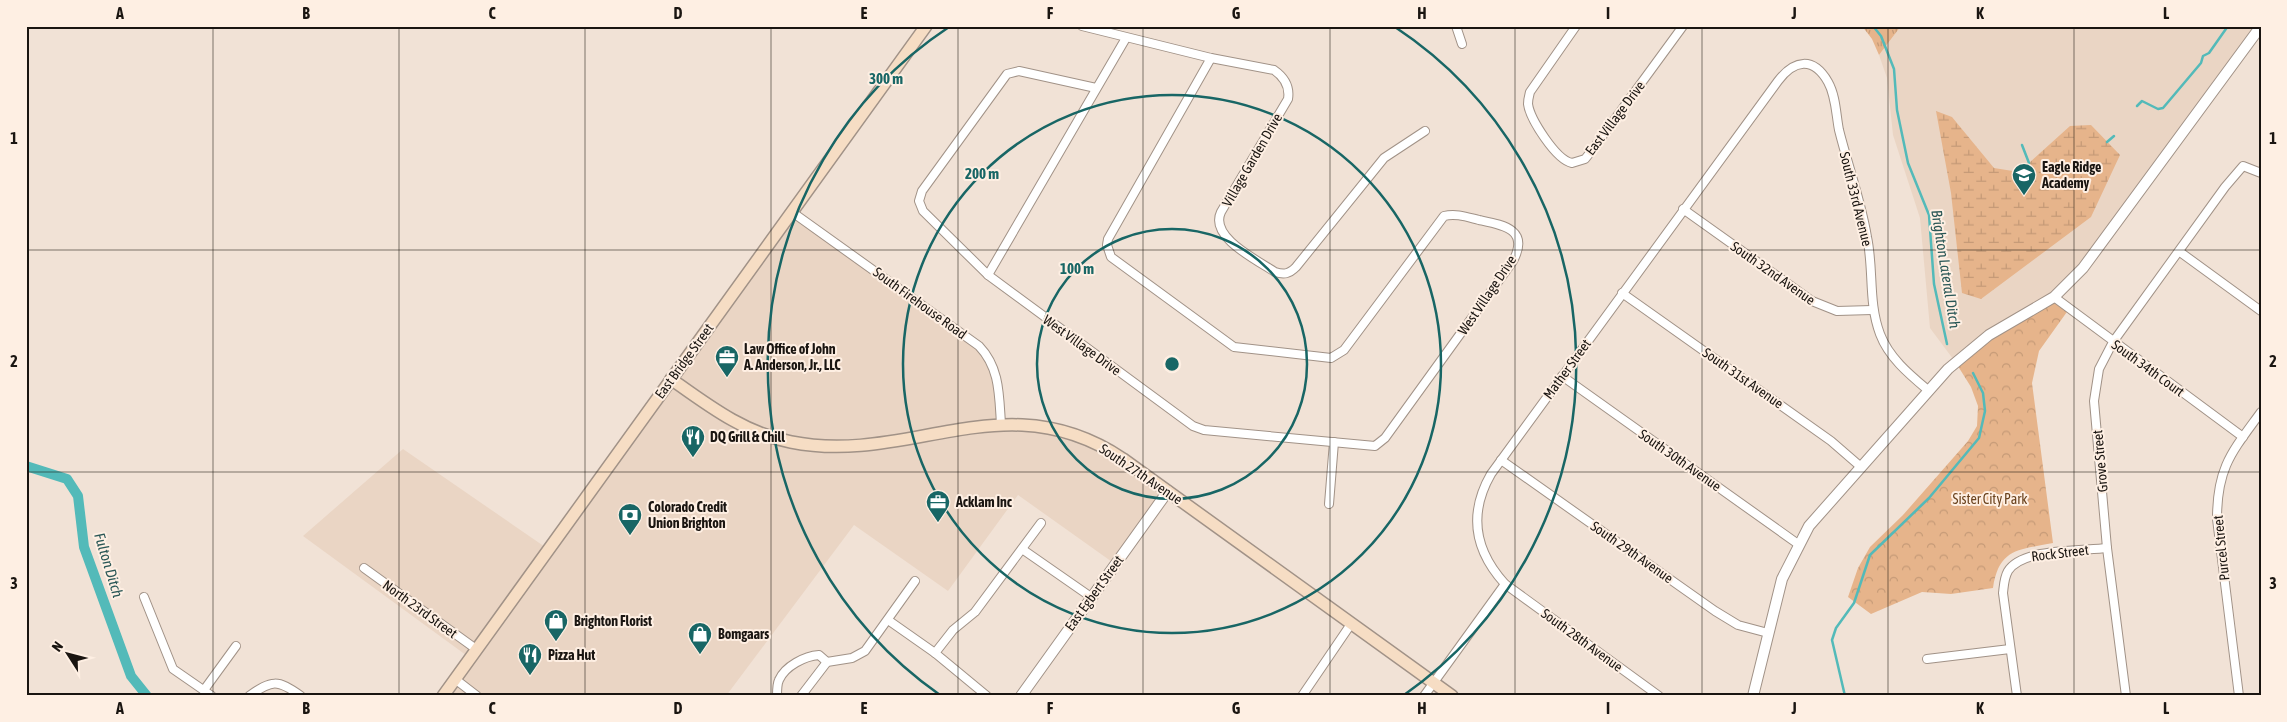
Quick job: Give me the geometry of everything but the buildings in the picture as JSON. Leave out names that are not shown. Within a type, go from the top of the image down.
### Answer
[{"type":"main road","name":"East Bridge Street","points":[[443,696],[926,26]]},
{"type":"main road","name":"South 27th Avenue","points":[[671,379],[740,426],[772,438],[806,444],[846,446],[1002,424],[1049,427],[1081,436],[1114,452],[1452,696]]},
{"type":"street","name":"Village Garden Drive","points":[[1082,26],[1211,58],[1274,70],[1280,74],[1287,86],[1288,99],[1221,212],[1218,222],[1221,233],[1231,242],[1275,272],[1282,274],[1296,267],[1384,158],[1426,131]]},
{"type":"street","points":[[1456,26],[1462,44]]},
{"type":"street","name":"East Village Drive","points":[[1576,26],[1530,92],[1528,102],[1532,114],[1556,155],[1572,163],[1585,159],[1594,149],[1682,26]]},
{"type":"street","points":[[1754,696],[1782,578],[1798,544],[1822,509],[1948,369],[1989,335],[2054,297],[2082,268],[2261,26]]},
{"type":"street","points":[[988,275],[1126,38]]},
{"type":"street","name":"West Village Drive","points":[[1096,88],[1029,72],[1011,72],[1007,74],[922,191],[919,201],[923,211],[988,275],[1197,428],[1372,447],[1382,443],[1513,261],[1519,246],[1518,239],[1506,226],[1454,214],[1444,216],[1340,354],[1331,358],[1231,346],[1111,257],[1107,246],[1108,239],[1211,58]]},
{"type":"street","name":"Mather Street","points":[[1505,584],[1484,556],[1477,524],[1482,492],[1501,460],[1778,80],[1790,67],[1801,64]]},
{"type":"street","name":"South 33rd Avenue","points":[[1801,64],[1811,66],[1822,74],[1833,96],[1839,129],[1868,238],[1872,310],[1880,336],[1894,358],[1930,391]]},
{"type":"street","name":"Grove Street","points":[[2126,696],[2107,548],[2094,401],[2099,369],[2105,354],[2113,342],[2240,169],[2243,166],[2261,173]]},
{"type":"street","name":"South 32nd Avenue","points":[[1683,209],[1812,301],[1837,311],[1872,310]]},
{"type":"street","name":"South Firehouse Road","points":[[792,212],[979,346],[987,354],[995,369],[1002,424]]},
{"type":"street","points":[[2180,252],[2261,311]]},
{"type":"street","name":"South 31st Avenue","points":[[1622,293],[1830,441],[1861,466]]},
{"type":"street","name":"South 34th Court","points":[[2054,297],[2243,437]]},
{"type":"street","name":"South 30th Avenue","points":[[1562,376],[1798,544]]},
{"type":"street","name":"Purcel Street","points":[[2239,696],[2217,519],[2217,494],[2226,464],[2261,412]]},
{"type":"street","points":[[1329,504],[1334,442]]},
{"type":"street","name":"South 29th Avenue","points":[[1501,460],[1715,611],[1738,625],[1768,633]]},
{"type":"street","name":"East Egbert Street","points":[[1021,696],[1168,491]]},
{"type":"street","points":[[935,653],[953,630],[975,612],[1041,523]]},
{"type":"street","name":"Rock Street","points":[[2017,696],[2003,593],[2004,581],[2009,570],[2015,563],[2032,555],[2107,548]]},
{"type":"street","points":[[1022,549],[1091,597]]},
{"type":"street","name":"North 23rd Street","points":[[364,568],[476,649]]},
{"type":"street","points":[[801,696],[827,662],[858,656],[865,650],[915,581]]},
{"type":"street","points":[[1424,696],[1505,584]]},
{"type":"street","name":"South 28th Avenue","points":[[1505,584],[1659,696]]},
{"type":"street","points":[[144,597],[173,669],[212,696]]},
{"type":"street","points":[[888,620],[935,653],[987,696]]},
{"type":"street","points":[[1302,696],[1351,624]]},
{"type":"street","points":[[204,690],[236,646]]},
{"type":"street","points":[[1927,659],[2010,649]]},
{"type":"street","points":[[777,696],[779,680],[787,670],[808,656],[819,656],[827,662]]},
{"type":"street","points":[[455,679],[476,696]]},
{"type":"street","points":[[249,696],[265,685],[276,682],[301,696]]},
{"type":"shaded area","name":"Eagle Ridge Academy","points":[[1901,26],[2261,26],[2221,83],[2054,297],[1956,363],[1930,328],[1920,218],[1893,135],[1887,78],[1879,55]]},
{"type":"shaded area","points":[[792,212],[979,346],[991,360],[1002,423],[1081,436],[1168,491],[1115,564],[1018,495],[948,591],[854,525],[726,696],[443,696],[470,658],[303,536],[403,449],[548,549]]},
{"type":"green space","points":[[1862,26],[1901,26],[1879,55],[1872,39]]},
{"type":"green space","points":[[1936,111],[1952,117],[1994,168],[2019,172],[2070,126],[2091,125],[2120,155],[2091,217],[1981,299],[1962,293],[1951,193]]},
{"type":"green space","name":"Sister City Park","points":[[2054,297],[2069,309],[2039,351],[2032,383],[2053,543],[2030,547],[2012,553],[2000,565],[1993,588],[1951,594],[1922,592],[1871,614],[1848,597],[1858,568],[1870,547],[1903,515],[1968,441],[1977,426],[1978,406],[1971,387],[1956,363]]},
{"type":"waterway","name":"Brighton Lateral Ditch","points":[[1873,26],[1881,36],[1894,69],[1897,110],[1908,163],[1929,215],[1934,284],[1947,344]]},
{"type":"waterway","points":[[2137,106],[2142,101],[2158,109],[2163,108],[2201,63],[2203,56],[2209,53],[2228,26]]},
{"type":"waterway","points":[[2107,142],[2114,136]]},
{"type":"waterway","points":[[2022,145],[2029,163]]},
{"type":"waterway","name":"Brighton Lateral Ditch","points":[[1845,696],[1832,640],[1836,628],[1854,603],[1870,555],[1929,498],[1979,438],[1985,411],[1983,393],[1973,373]]},
{"type":"waterway","name":"Fulton Ditch","points":[[26,466],[67,479],[78,496],[84,547],[131,676],[147,696]]},
{"type":"place","name":"Eagle Ridge Academy","points":[[2024,196]]},
{"type":"place","name":"Law Office of John A. Anderson, Jr., LLC","points":[[727,378]]},
{"type":"place","name":"DQ Grill & Chill","points":[[693,458]]},
{"type":"place","name":"Acklam Inc","points":[[938,523]]},
{"type":"place","name":"Colorado Credit Union Brighton","points":[[630,536]]},
{"type":"place","name":"Brighton Florist","points":[[556,642]]},
{"type":"place","name":"Bomgaars","points":[[700,655]]},
{"type":"place","name":"Pizza Hut","points":[[530,676]]}]
